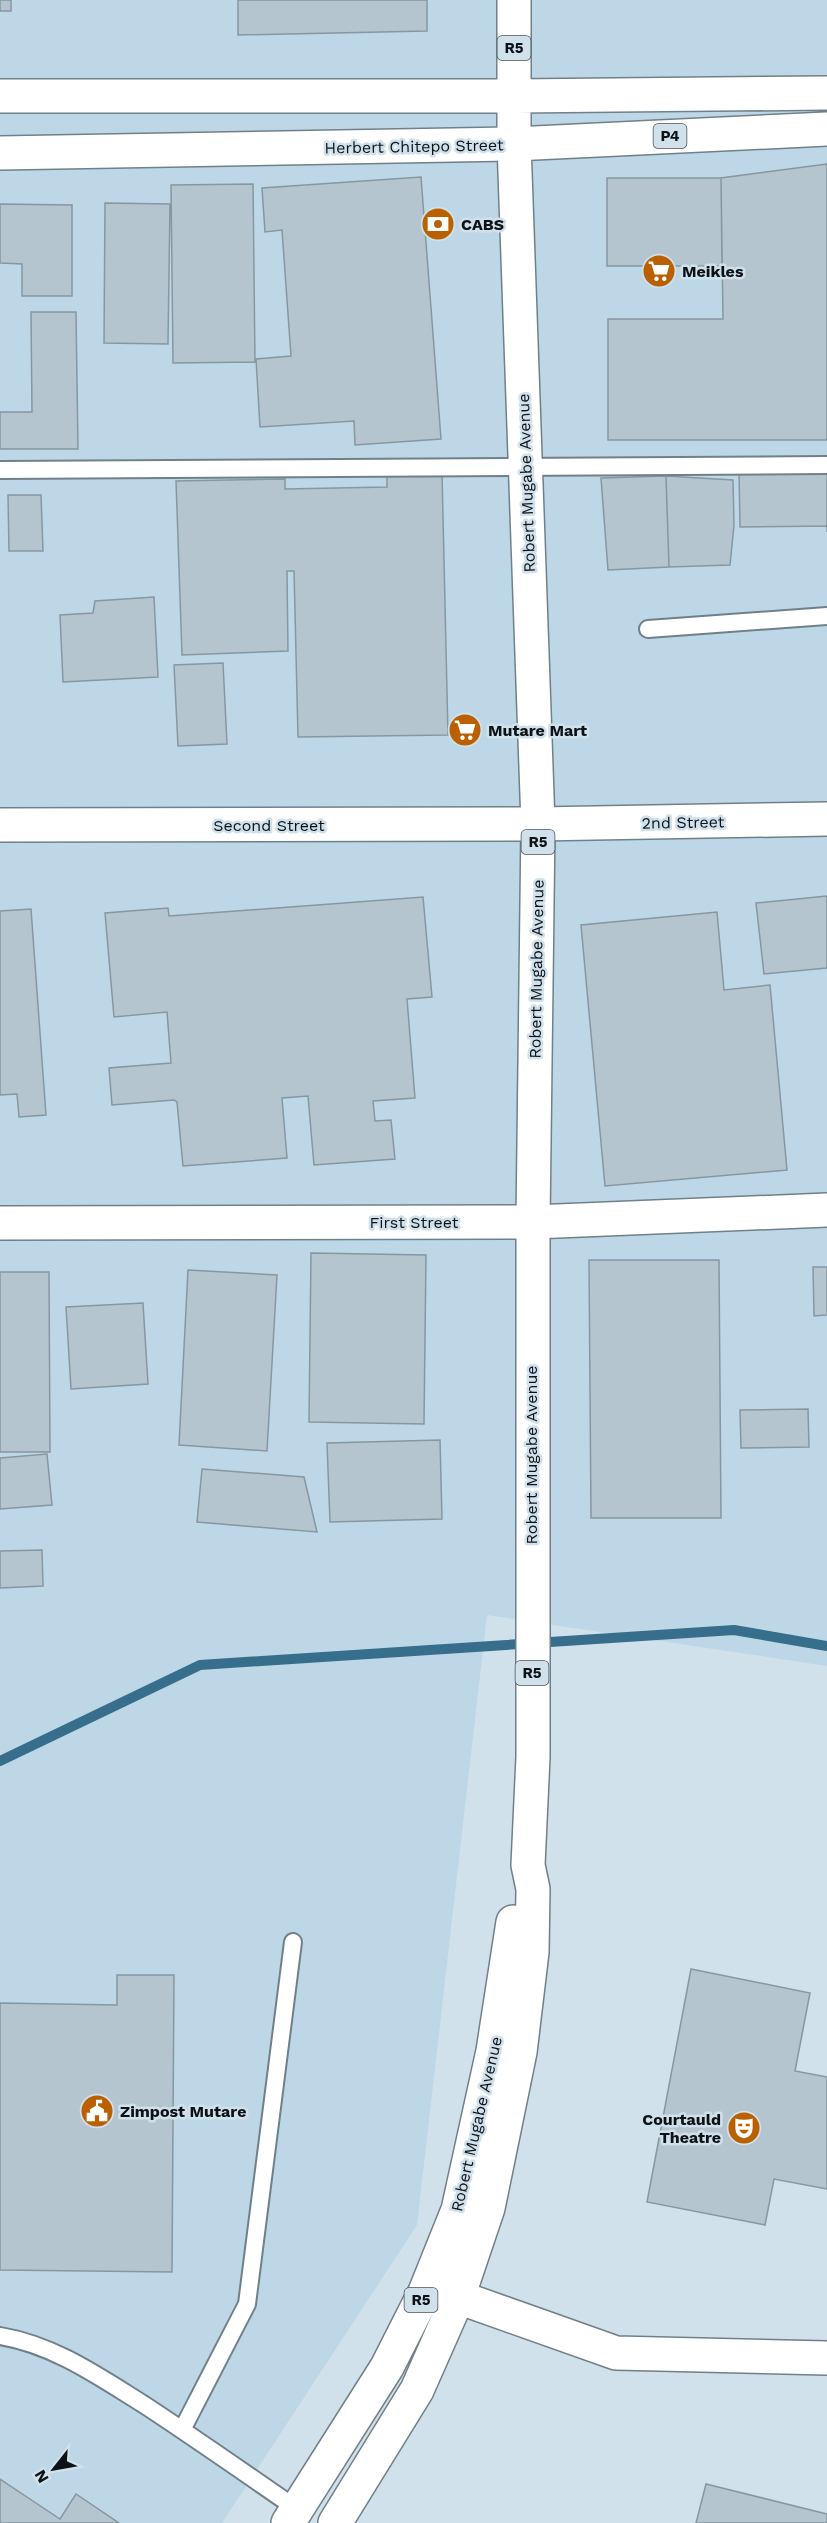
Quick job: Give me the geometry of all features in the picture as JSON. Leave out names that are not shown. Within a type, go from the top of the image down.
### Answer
[{"type":"main road","name":"Robert Mugabe Avenue","points":[[335,2523],[417,2390],[458,2297],[488,2208],[520,2052],[534,1922],[533,1889],[528,1865],[533,1757],[532,1222],[538,824],[514,144],[514,0]]},
{"type":"main road","points":[[0,96],[515,96],[827,93]]},
{"type":"main road","name":"Herbert Chitepo Street","points":[[0,153],[514,144],[827,129]]},
{"type":"main road","name":"2nd Street","points":[[538,824],[827,819]]},
{"type":"main road","name":"Second Street","points":[[0,825],[538,824]]},
{"type":"main road","name":"First Street","points":[[0,1223],[532,1222],[827,1210]]},
{"type":"main road","name":"Robert Mugabe Avenue","points":[[293,2516],[387,2367],[425,2292],[458,2210],[493,2051],[514,1908],[528,1865]]},
{"type":"main road","points":[[425,2292],[458,2297],[616,2353],[827,2358]]},
{"type":"lane","points":[[0,470],[827,465]]},
{"type":"lane","points":[[648,629],[827,616]]},
{"type":"lane","points":[[182,2430],[247,2304],[293,1942]]},
{"type":"lane","points":[[0,2336],[15,2338],[75,2361],[182,2430],[293,2516]]},
{"type":"shaded area","points":[[0,0],[827,0],[827,1666],[487,1615],[417,2225],[222,2523],[0,2523]]},
{"type":"building","points":[[0,0],[11,0],[11,11],[0,11]]},
{"type":"building","points":[[238,0],[427,0],[427,31],[238,35]]},
{"type":"building","points":[[827,164],[827,440],[608,440],[608,319],[723,319],[721,178]]},
{"type":"building","points":[[421,177],[441,439],[355,445],[354,421],[260,427],[256,359],[291,356],[282,230],[265,232],[262,188]]},
{"type":"building","points":[[607,178],[721,178],[722,266],[607,266]]},
{"type":"building","points":[[253,184],[255,362],[173,363],[171,185]]},
{"type":"building","points":[[105,203],[170,204],[168,344],[104,343]]},
{"type":"building","points":[[0,204],[72,205],[72,296],[22,296],[22,264],[0,263]]},
{"type":"building","points":[[31,312],[76,312],[78,449],[0,449],[0,412],[32,412]]},
{"type":"building","points":[[827,469],[827,526],[740,527],[739,471]]},
{"type":"building","points":[[387,473],[442,473],[448,735],[298,737],[294,571],[287,571],[288,651],[182,655],[176,481],[285,479],[285,489],[387,487]]},
{"type":"building","points":[[666,476],[669,567],[608,570],[601,478]]},
{"type":"building","points":[[666,476],[733,480],[734,525],[730,565],[669,567]]},
{"type":"building","points":[[8,495],[41,495],[43,551],[9,551]]},
{"type":"building","points":[[154,597],[158,677],[63,682],[60,615],[93,613],[95,601]]},
{"type":"building","points":[[223,663],[227,744],[178,746],[174,665]]},
{"type":"building","points":[[827,896],[827,968],[764,974],[756,903]]},
{"type":"building","points":[[423,897],[432,997],[407,999],[415,1098],[373,1101],[375,1121],[391,1120],[395,1159],[314,1165],[308,1096],[282,1098],[287,1158],[183,1166],[177,1102],[174,1100],[112,1105],[109,1068],[171,1063],[167,1012],[114,1017],[105,913],[168,908],[169,916]]},
{"type":"building","points":[[31,909],[46,1115],[19,1117],[17,1094],[0,1095],[0,911]]},
{"type":"building","points":[[717,912],[724,990],[770,985],[787,1170],[605,1186],[581,925]]},
{"type":"building","points":[[311,1253],[426,1255],[424,1424],[309,1422]]},
{"type":"building","points":[[589,1260],[719,1260],[721,1518],[591,1518]]},
{"type":"building","points":[[813,1267],[827,1267],[827,1315],[814,1316]]},
{"type":"building","points":[[188,1270],[277,1275],[267,1451],[179,1445]]},
{"type":"building","points":[[0,1272],[49,1272],[50,1452],[0,1452]]},
{"type":"building","points":[[143,1303],[148,1384],[71,1389],[66,1307]]},
{"type":"building","points":[[808,1409],[809,1447],[741,1448],[740,1410]]},
{"type":"building","points":[[440,1440],[442,1519],[330,1522],[327,1443]]},
{"type":"building","points":[[47,1454],[52,1505],[0,1509],[0,1458]]},
{"type":"building","points":[[202,1469],[304,1477],[317,1532],[197,1522]]},
{"type":"building","points":[[42,1550],[43,1586],[0,1588],[0,1551]]},
{"type":"building","name":"Courtauld Theatre","points":[[691,1969],[810,1993],[795,2071],[827,2077],[827,2189],[774,2179],[765,2225],[647,2202]]},
{"type":"building","points":[[117,1975],[174,1975],[172,2272],[0,2270],[0,2003],[117,2005]]},
{"type":"building","points":[[0,2479],[60,2519],[76,2494],[119,2523],[0,2523]]},
{"type":"building","points":[[706,2484],[827,2514],[827,2523],[696,2523]]},
{"type":"waterway","points":[[0,1761],[200,1665],[734,1630],[827,1646]]},
{"type":"place","name":"CABS","points":[[438,224]]},
{"type":"place","name":"Meikles","points":[[659,271]]},
{"type":"place","name":"Mutare Mart","points":[[465,730]]},
{"type":"place","name":"Zimpost Mutare","points":[[97,2111]]},
{"type":"place","name":"Courtauld Theatre","points":[[744,2128]]}]
